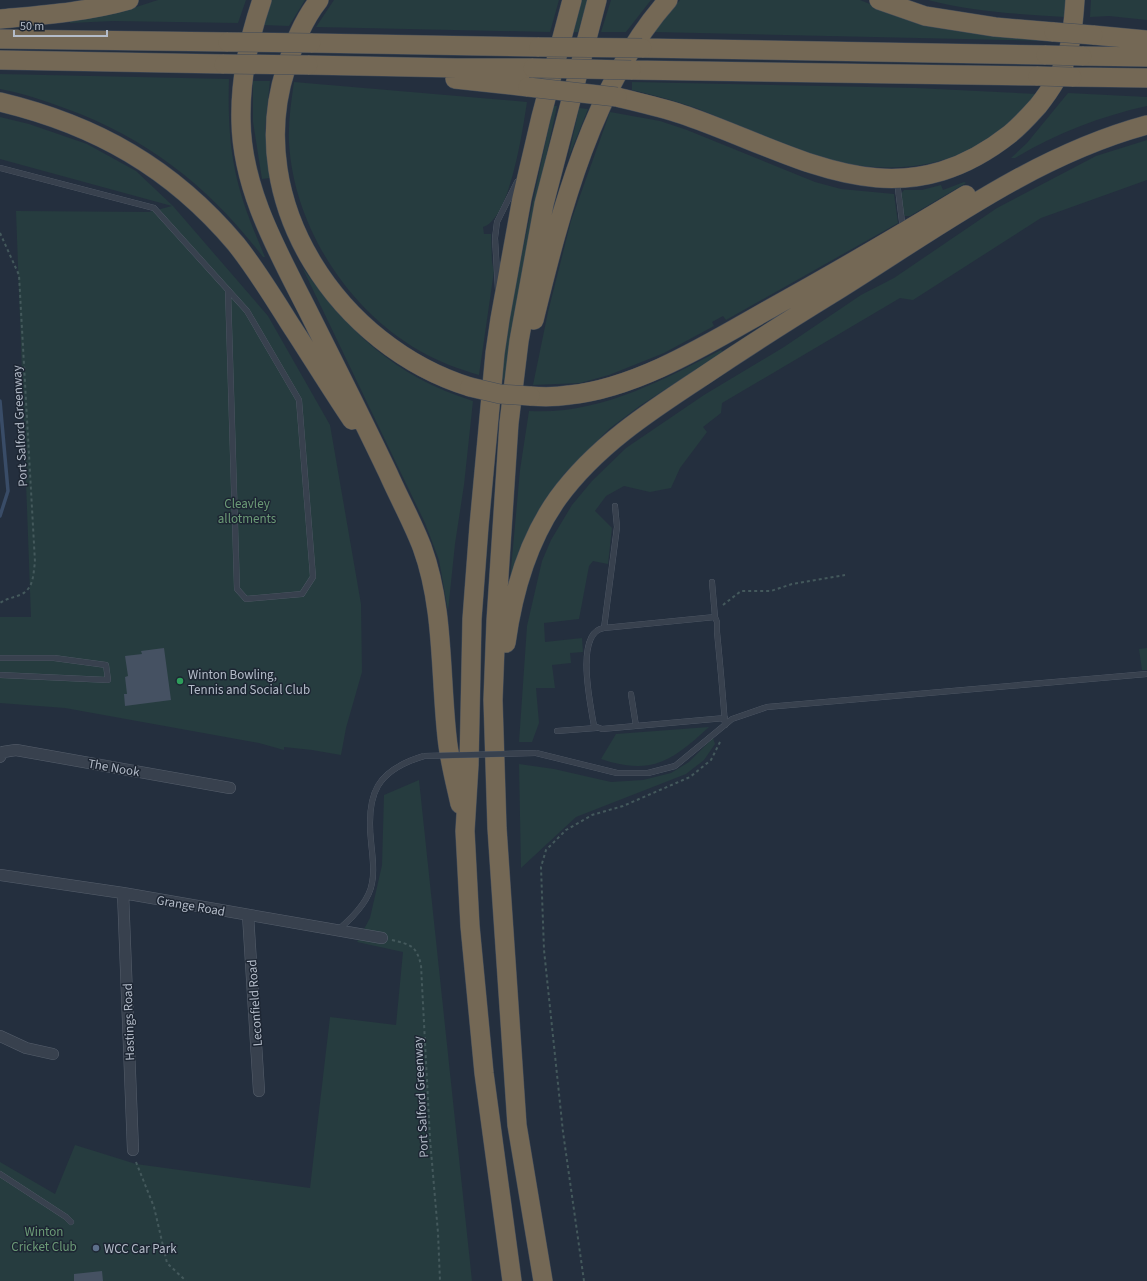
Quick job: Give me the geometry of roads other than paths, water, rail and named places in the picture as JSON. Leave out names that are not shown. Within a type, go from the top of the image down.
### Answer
[{"type":"highway","points":[[0,19],[49,15],[113,5],[129,0]]},
{"type":"highway","points":[[262,0],[251,38],[241,103],[243,147],[253,190],[259,211],[350,392],[422,547],[434,589],[447,738],[465,831]]},
{"type":"highway","points":[[319,0],[307,19],[290,57],[282,81],[276,113],[275,147],[278,169],[282,189],[302,245],[326,283],[360,323],[378,339],[410,361],[435,374],[470,387],[500,394],[530,396],[570,395],[590,392],[640,376],[669,364],[807,288],[1010,168],[1090,130],[1147,114]]},
{"type":"highway","points":[[512,1281],[483,1065],[471,942],[465,831],[469,765],[472,619],[495,353],[500,319],[532,155],[572,0]]},
{"type":"highway","points":[[543,1281],[517,1125],[497,828],[493,700],[509,423],[520,334],[544,204],[597,0]]},
{"type":"highway","points":[[509,423],[546,270],[581,152],[628,55],[646,27],[668,0]]},
{"type":"highway","points":[[879,0],[925,16],[995,27],[1147,40]]},
{"type":"highway","points":[[339,66],[616,97],[686,116],[824,168],[868,178],[897,178],[937,171],[972,159],[1002,140],[1027,119],[1047,94],[1062,71],[1071,41],[1075,0]]},
{"type":"highway","points":[[0,39],[1147,57]]},
{"type":"highway","points":[[0,60],[1147,78]]},
{"type":"highway","points":[[0,102],[54,117],[106,139],[155,168],[203,209],[237,246],[256,272],[390,477]]},
{"type":"highway","points":[[496,781],[497,727],[501,678],[514,597],[528,553],[536,536],[558,498],[594,458],[617,437],[658,406],[788,321],[998,190],[1075,150],[1105,137],[1147,125]]},
{"type":"street","name":"The Nook","points":[[0,757],[3,752],[16,750],[230,788]]},
{"type":"street","name":"Grange Road","points":[[0,875],[123,893],[382,938]]},
{"type":"street","name":"Hastings Road","points":[[123,893],[133,1150]]},
{"type":"street","name":"Leconfield Road","points":[[248,915],[259,1091]]},
{"type":"street","points":[[0,1036],[26,1048],[53,1054]]},
{"type":"lane","points":[[0,168],[154,208],[247,311],[299,400],[313,577],[302,594],[246,598],[237,588],[228,290]]},
{"type":"lane","points":[[897,178],[904,232]]},
{"type":"lane","points":[[604,628],[617,527],[615,506]]},
{"type":"lane","points":[[712,582],[714,615],[717,622],[725,725]]},
{"type":"lane","points":[[596,728],[594,726],[586,673],[586,652],[596,632],[604,628],[714,615]]},
{"type":"lane","points":[[0,658],[54,658],[106,665],[108,680],[0,675]]},
{"type":"lane","points":[[338,930],[352,918],[365,900],[372,884],[373,865],[369,820],[373,797],[386,774],[404,762],[424,756],[536,753],[617,773],[648,773],[675,766],[732,719],[767,707],[1147,674]]},
{"type":"lane","points":[[631,694],[636,726]]},
{"type":"lane","points":[[557,731],[596,728],[602,730],[725,718]]},
{"type":"lane","points":[[0,1174],[66,1217],[71,1222]]},
{"type":"waterway","points":[[0,401],[8,491],[0,516]]},
{"type":"place","name":"Winton Bowling, Tennis and Social Club","points":[[180,681]]},
{"type":"place","name":"WCC Car Park","points":[[96,1248]]},
{"type":"park label","name":"Cleavley allotments","points":[[247,510]]},
{"type":"park label","name":"Winton Cricket Club","points":[[44,1238]]}]
